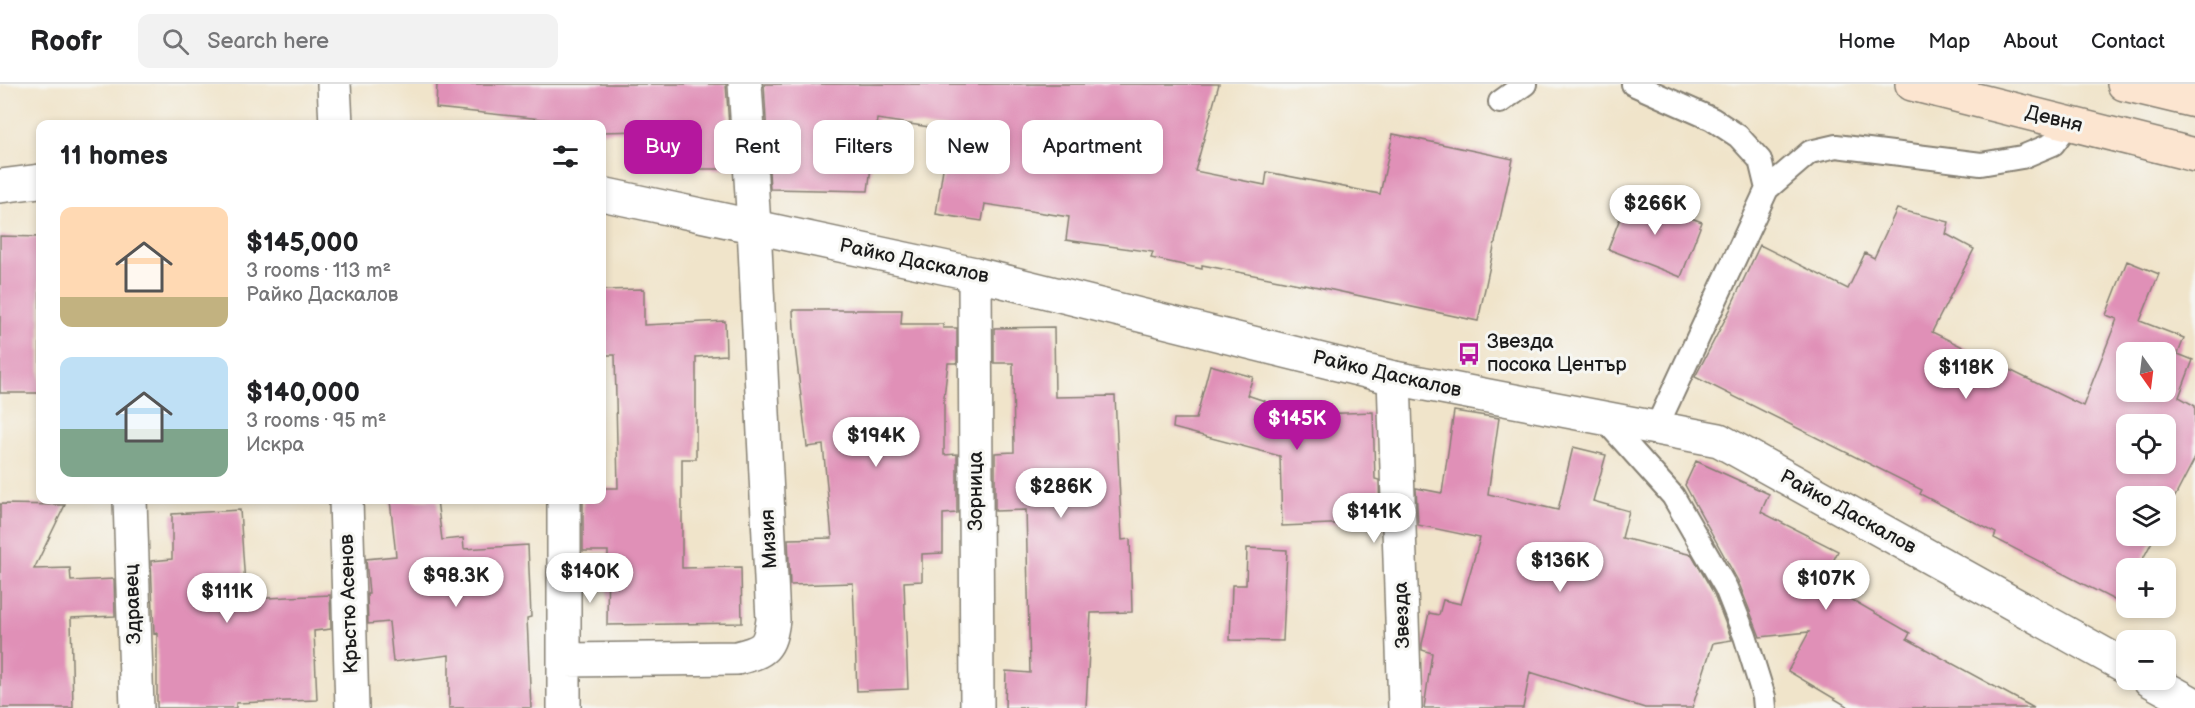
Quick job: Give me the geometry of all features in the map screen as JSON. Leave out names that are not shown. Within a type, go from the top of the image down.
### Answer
[{"type":"main road","name":"Девня","points":[[1912,84],[2195,155]]},
{"type":"main road","points":[[2124,84],[2195,101]]},
{"type":"street","points":[[334,84],[336,120]]},
{"type":"street","name":"Мизия","points":[[564,660],[737,658],[762,650],[770,640],[773,620],[745,84]]},
{"type":"street","points":[[0,186],[36,182]]},
{"type":"street","name":"Райко Даскалов","points":[[606,195],[975,274],[1394,378],[1719,441],[2116,661]]},
{"type":"street","name":"Зорница","points":[[975,274],[977,708]]},
{"type":"street","name":"Звезда","points":[[1394,378],[1405,708]]},
{"type":"street","name":"Здравец","points":[[130,504],[137,708]]},
{"type":"street","name":"Кръстю Асенов","points":[[346,504],[352,708]]},
{"type":"street","points":[[564,504],[564,708]]},
{"type":"street","points":[[2168,690],[2195,705]]},
{"type":"lane","points":[[1500,102],[1525,84]]},
{"type":"lane","points":[[1633,84],[1712,119],[1738,136],[1760,160],[1767,189]]},
{"type":"lane","points":[[1656,428],[1767,189],[1809,152],[1836,146],[1981,164],[2022,157],[2053,144],[2069,123]]},
{"type":"lane","points":[[1604,418],[1673,496],[1726,588],[1745,636],[1764,697],[1765,708]]},
{"type":"building","points":[[437,84],[726,84],[729,120],[714,120],[714,169],[702,169],[702,120],[624,120],[624,131],[606,132],[606,120],[551,120],[436,108]]},
{"type":"building","points":[[764,84],[1219,84],[1195,171],[1265,185],[1267,172],[1380,194],[1393,134],[1513,159],[1478,321],[1304,284],[1202,265],[1202,269],[1151,258],[1153,252],[1066,240],[1069,217],[985,204],[982,221],[936,214],[942,174],[1010,174],[1010,120],[926,120],[926,126],[914,125],[914,120],[813,120],[813,174],[870,174],[868,191],[770,189],[769,174],[801,174],[801,120],[766,120]]},
{"type":"building","points":[[1629,195],[1702,222],[1681,277],[1608,249]]},
{"type":"building","points":[[1897,209],[1949,222],[1946,234],[1974,249],[1932,332],[2083,406],[2117,319],[2106,315],[2127,261],[2159,274],[2140,321],[2184,338],[2178,354],[2193,360],[2179,397],[2195,406],[2195,458],[2176,495],[2176,486],[2116,486],[2116,546],[2150,546],[2143,558],[2116,558],[2116,601],[1994,538],[1996,533],[1920,494],[1922,490],[1695,377],[1732,306],[1760,245],[1848,289],[1865,253],[1874,258]]},
{"type":"building","points":[[0,236],[36,237],[36,393],[0,393]]},
{"type":"building","points":[[644,289],[644,325],[725,321],[726,355],[696,357],[696,459],[682,459],[682,568],[741,567],[742,623],[607,625],[608,551],[583,551],[583,504],[606,504],[606,488],[618,488],[615,355],[606,355],[606,290]]},
{"type":"building","points":[[793,310],[902,310],[901,324],[943,324],[943,328],[957,328],[957,363],[948,363],[944,397],[944,455],[957,454],[957,513],[943,514],[943,553],[922,554],[922,581],[904,582],[908,689],[857,691],[853,583],[790,585],[788,539],[832,538],[823,445],[807,447]]},
{"type":"building","points":[[1054,327],[1055,397],[1115,396],[1122,540],[1130,539],[1132,612],[1091,613],[1086,708],[1005,708],[1006,671],[1030,673],[1026,510],[995,511],[995,453],[1014,452],[1013,363],[994,363],[994,328]]},
{"type":"building","points":[[1210,365],[1253,377],[1247,395],[1265,401],[1261,416],[1373,412],[1375,479],[1379,480],[1380,522],[1282,526],[1280,456],[1173,428],[1174,419],[1196,419]]},
{"type":"building","points":[[1454,411],[1499,418],[1488,494],[1558,510],[1573,447],[1606,455],[1593,501],[1629,511],[1622,538],[1692,555],[1714,594],[1732,640],[1713,643],[1692,708],[1645,708],[1530,672],[1523,708],[1424,708],[1432,653],[1422,650],[1422,644],[1429,613],[1439,615],[1443,600],[1461,604],[1480,538],[1418,525],[1416,488],[1442,493]]},
{"type":"building","points":[[1696,461],[1769,494],[1761,512],[1838,551],[1828,572],[1841,579],[1835,590],[1910,633],[1907,639],[2034,708],[1850,708],[1788,671],[1809,632],[1760,637],[1738,581],[1685,485]]},
{"type":"building","points":[[0,504],[65,505],[34,569],[70,568],[71,581],[114,579],[115,616],[71,618],[73,708],[0,708]]},
{"type":"building","points":[[390,504],[438,504],[442,540],[463,538],[464,549],[528,545],[531,617],[527,618],[531,708],[449,708],[449,655],[393,662],[389,622],[368,624],[367,594],[369,594],[366,559],[396,556]]},
{"type":"building","points":[[240,510],[246,599],[330,595],[331,629],[314,631],[317,700],[236,703],[236,708],[157,708],[157,633],[154,634],[151,561],[172,559],[172,514]]},
{"type":"building","points":[[1247,548],[1287,550],[1283,641],[1230,640],[1232,585],[1246,585]]},
{"type":"place","name":"Звезда посока Център","points":[[1469,354]]}]
